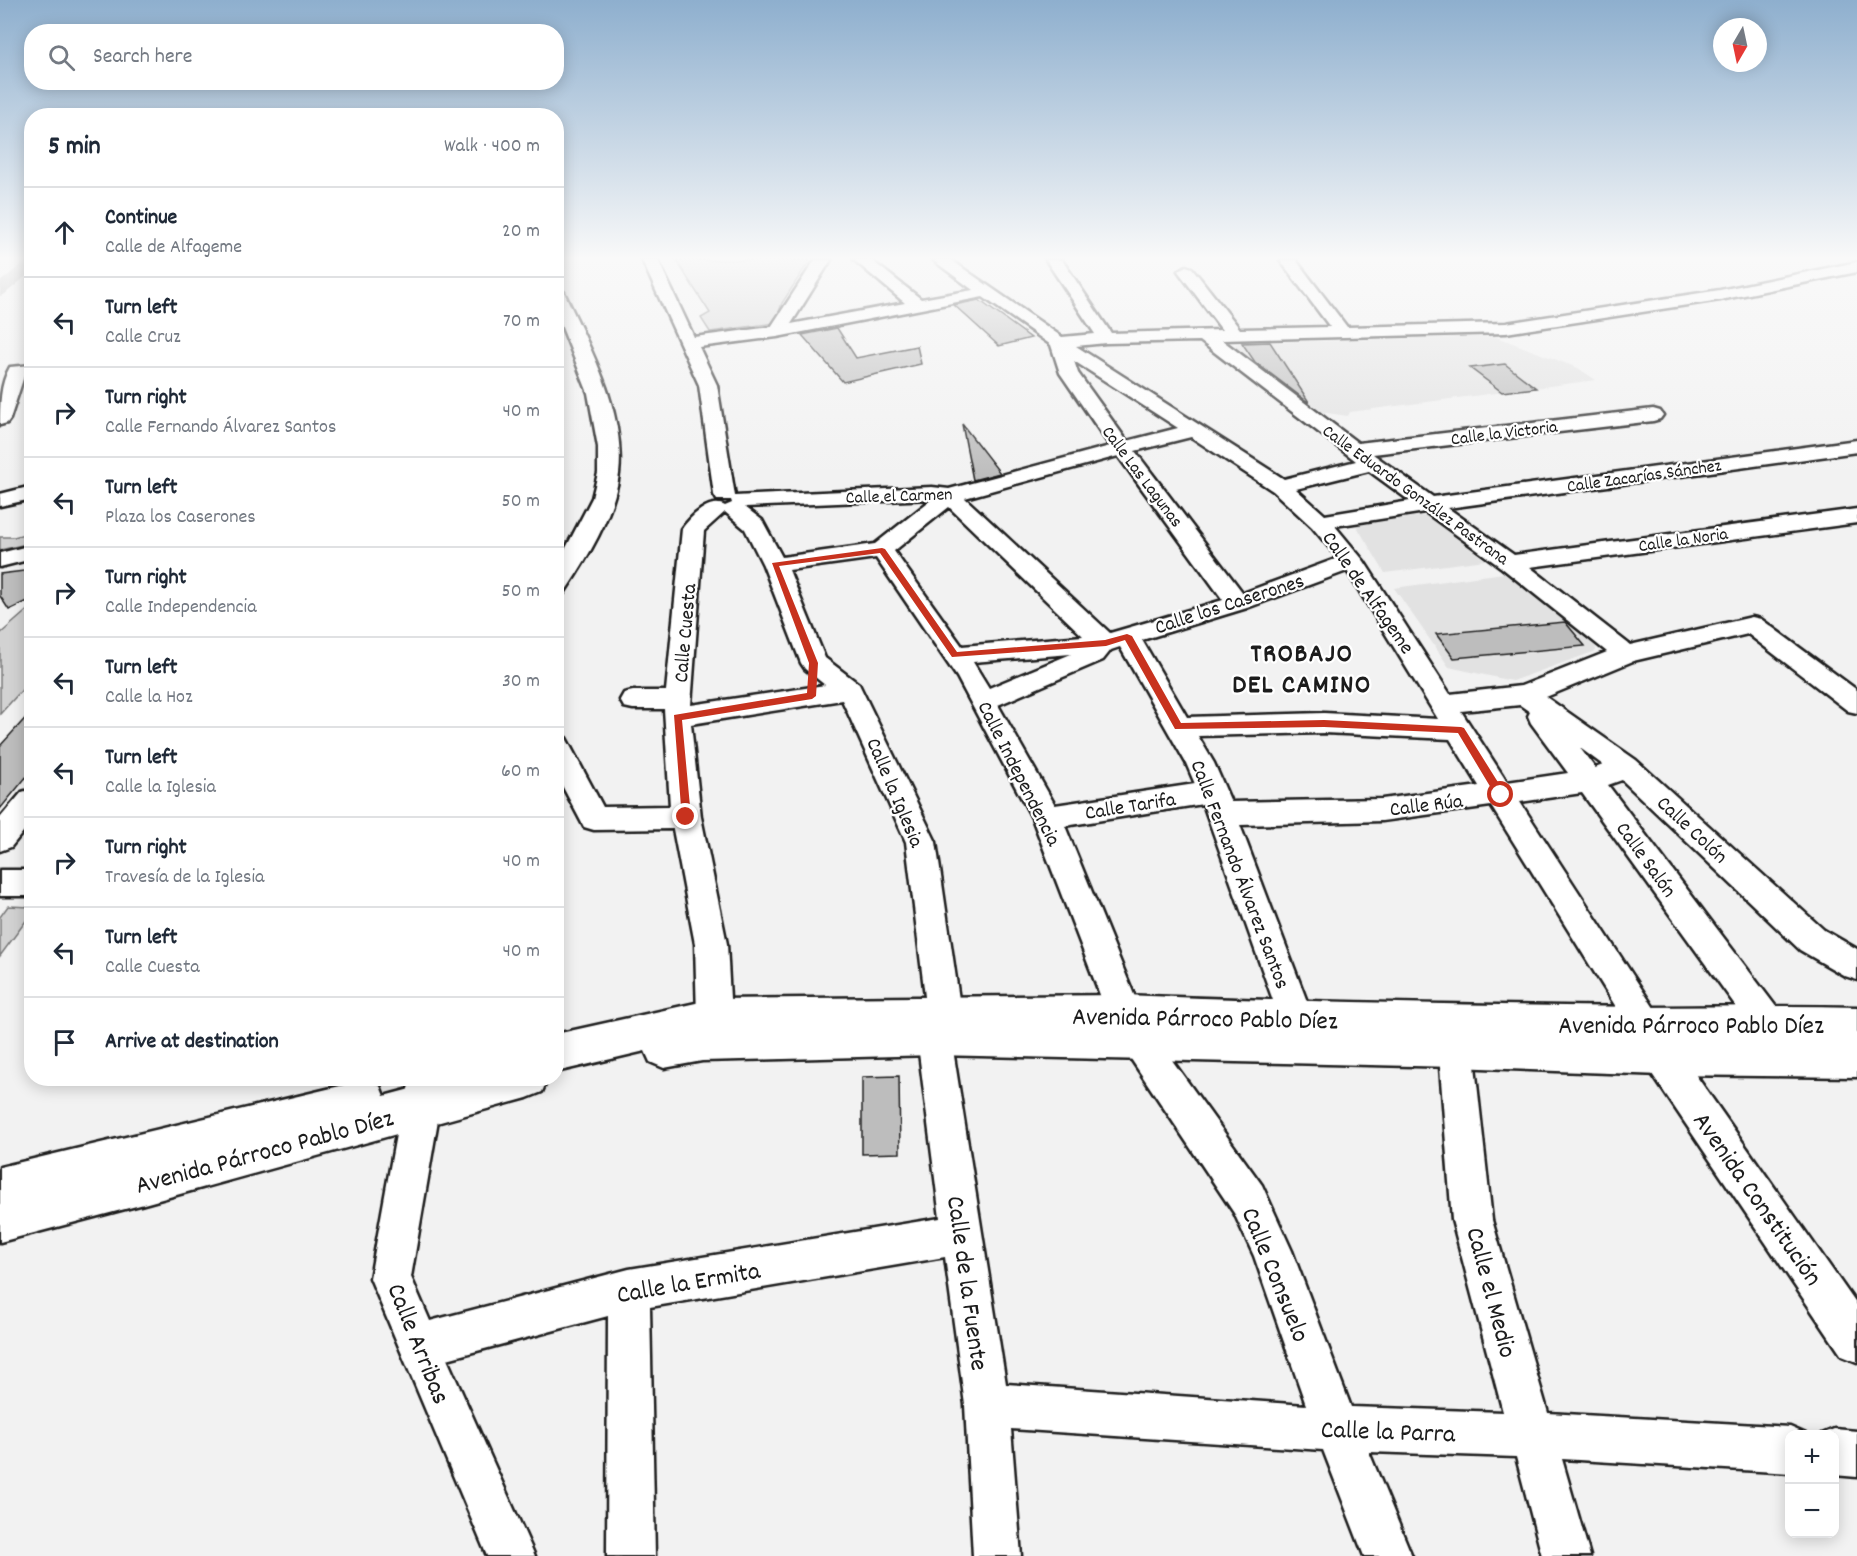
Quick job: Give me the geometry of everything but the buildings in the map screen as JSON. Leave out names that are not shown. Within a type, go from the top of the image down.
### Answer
[{"type":"main road","name":"Avenida Párroco Pablo Díez","points":[[714,1017],[939,1025],[1131,1027],[1654,1041],[1857,1058]]},
{"type":"main road","points":[[564,1065],[616,1050],[695,1032],[714,1017]]},
{"type":"main road","name":"Avenida Párroco Pablo Díez","points":[[1131,1027],[1297,1020],[1454,1035]]},
{"type":"main road","name":"Avenida Párroco Pablo Díez","points":[[1654,1041],[1768,1023],[1857,1025]]},
{"type":"main road","name":"Avenida Párroco Pablo Díez","points":[[564,1067],[702,1042],[939,1025]]},
{"type":"main road","points":[[1654,1041],[1857,1041]]},
{"type":"main road","name":"Avenida Párroco Pablo Díez","points":[[0,1190],[455,1086]]},
{"type":"main road","name":"Avenida Párroco Pablo Díez","points":[[0,1219],[144,1182],[433,1090]]},
{"type":"street","points":[[564,573],[603,498],[608,472],[607,424],[574,333]]},
{"type":"street","points":[[683,333],[708,385],[729,504],[754,525],[775,565],[814,663],[812,696]]},
{"type":"street","points":[[688,343],[772,333]]},
{"type":"street","name":"Calle de Alfageme","points":[[1044,333],[1281,486],[1320,522],[1352,561],[1445,704],[1654,1041]]},
{"type":"street","points":[[1102,333],[1106,338]]},
{"type":"street","points":[[1059,343],[1106,338],[1356,333]]},
{"type":"street","name":"Calle Eduardo González Pastrana","points":[[1205,336],[1354,450],[1510,563],[1626,654]]},
{"type":"street","name":"Calle Las Lagunas","points":[[1059,343],[1069,373],[1238,603]]},
{"type":"street","points":[[564,345],[579,344]]},
{"type":"street","points":[[0,419],[24,370]]},
{"type":"street","name":"Calle la Victoria","points":[[1354,450],[1653,415]]},
{"type":"street","name":"Calle el Carmen","points":[[729,504],[932,493],[950,496],[1193,430]]},
{"type":"street","name":"Calle Zacarías Sánchez","points":[[1320,522],[1431,504],[1857,446]]},
{"type":"street","points":[[1281,486],[1375,463]]},
{"type":"street","points":[[0,500],[24,494]]},
{"type":"street","points":[[775,565],[882,550],[950,496]]},
{"type":"street","name":"Calle Fernando Álvarez Santos","points":[[950,496],[1116,640],[1178,727],[1200,763],[1217,803],[1297,1020]]},
{"type":"street","name":"Calle Cuesta","points":[[714,1017],[711,944],[686,817],[677,709],[693,529],[729,504]]},
{"type":"street","name":"Calle la Noria","points":[[1510,563],[1857,516]]},
{"type":"street","name":"Calle Independencia","points":[[882,550],[955,655],[1047,818],[1131,1027]]},
{"type":"street","points":[[0,560],[24,554]]},
{"type":"street","name":"Calle los Caserones","points":[[1116,640],[1238,603],[1352,561]]},
{"type":"street","points":[[1445,704],[1525,695],[1626,654],[1752,625],[1857,704]]},
{"type":"street","points":[[955,655],[1116,640]]},
{"type":"street","points":[[983,701],[1094,654],[1116,640]]},
{"type":"street","name":"Calle la Iglesia","points":[[814,663],[850,690],[921,842],[939,1025]]},
{"type":"street","points":[[633,700],[677,709],[812,696],[850,690]]},
{"type":"street","name":"Calle Colón","points":[[1525,695],[1626,767],[1812,940],[1852,958]]},
{"type":"street","name":"Calle Salón","points":[[1525,695],[1768,1023]]},
{"type":"street","points":[[1178,727],[1324,723],[1461,730]]},
{"type":"street","points":[[564,761],[594,819],[686,817]]},
{"type":"street","name":"Calle Rúa","points":[[1217,803],[1382,810],[1590,781],[1626,767]]},
{"type":"street","name":"Calle Tarifa","points":[[1047,818],[1217,803]]},
{"type":"street","points":[[0,839],[24,810]]},
{"type":"street","points":[[0,883],[24,883]]},
{"type":"street","name":"Calle de la Fuente","points":[[939,1025],[961,1234],[987,1405],[997,1556]]},
{"type":"street","name":"Calle Consuelo","points":[[1131,1027],[1248,1199],[1272,1251],[1337,1429],[1388,1556]]},
{"type":"street","name":"Calle el Medio","points":[[1454,1035],[1472,1220],[1566,1556]]},
{"type":"street","name":"Avenida Constitución","points":[[1654,1041],[1857,1341]]},
{"type":"street","name":"Calle Arribas","points":[[433,1090],[390,1278],[511,1556]]},
{"type":"street","name":"Calle la Ermita","points":[[419,1345],[628,1290],[961,1234]]},
{"type":"street","points":[[628,1290],[632,1556]]},
{"type":"street","name":"Calle la Parra","points":[[987,1405],[1337,1429],[1533,1435],[1785,1450]]},
{"type":"street","points":[[1839,1452],[1857,1454]]},
{"type":"shaded area","points":[[1494,336],[1578,368],[1596,380],[1350,412],[1348,416],[1320,412],[1235,351],[1233,346],[1238,343]]},
{"type":"shaded area","points":[[1427,515],[1485,560],[1385,573],[1356,525]]},
{"type":"shaded area","points":[[24,534],[24,545],[0,550],[0,537]]},
{"type":"shaded area","points":[[1504,573],[1595,641],[1596,651],[1512,681],[1449,667],[1394,588]]},
{"type":"shaded area","points":[[24,613],[24,688],[0,714],[0,634]]},
{"type":"shaded area","points":[[8,906],[24,907],[24,923],[0,956],[0,917]]},
{"type":"district","name":"TROBAJO DEL CAMINO","points":[[1302,668]]},
{"type":"route","points":[[686,817],[677,717],[812,696],[814,663],[775,565],[882,550],[955,655],[1106,643],[1127,636],[1178,727],[1324,723],[1461,730],[1501,795]]}]
